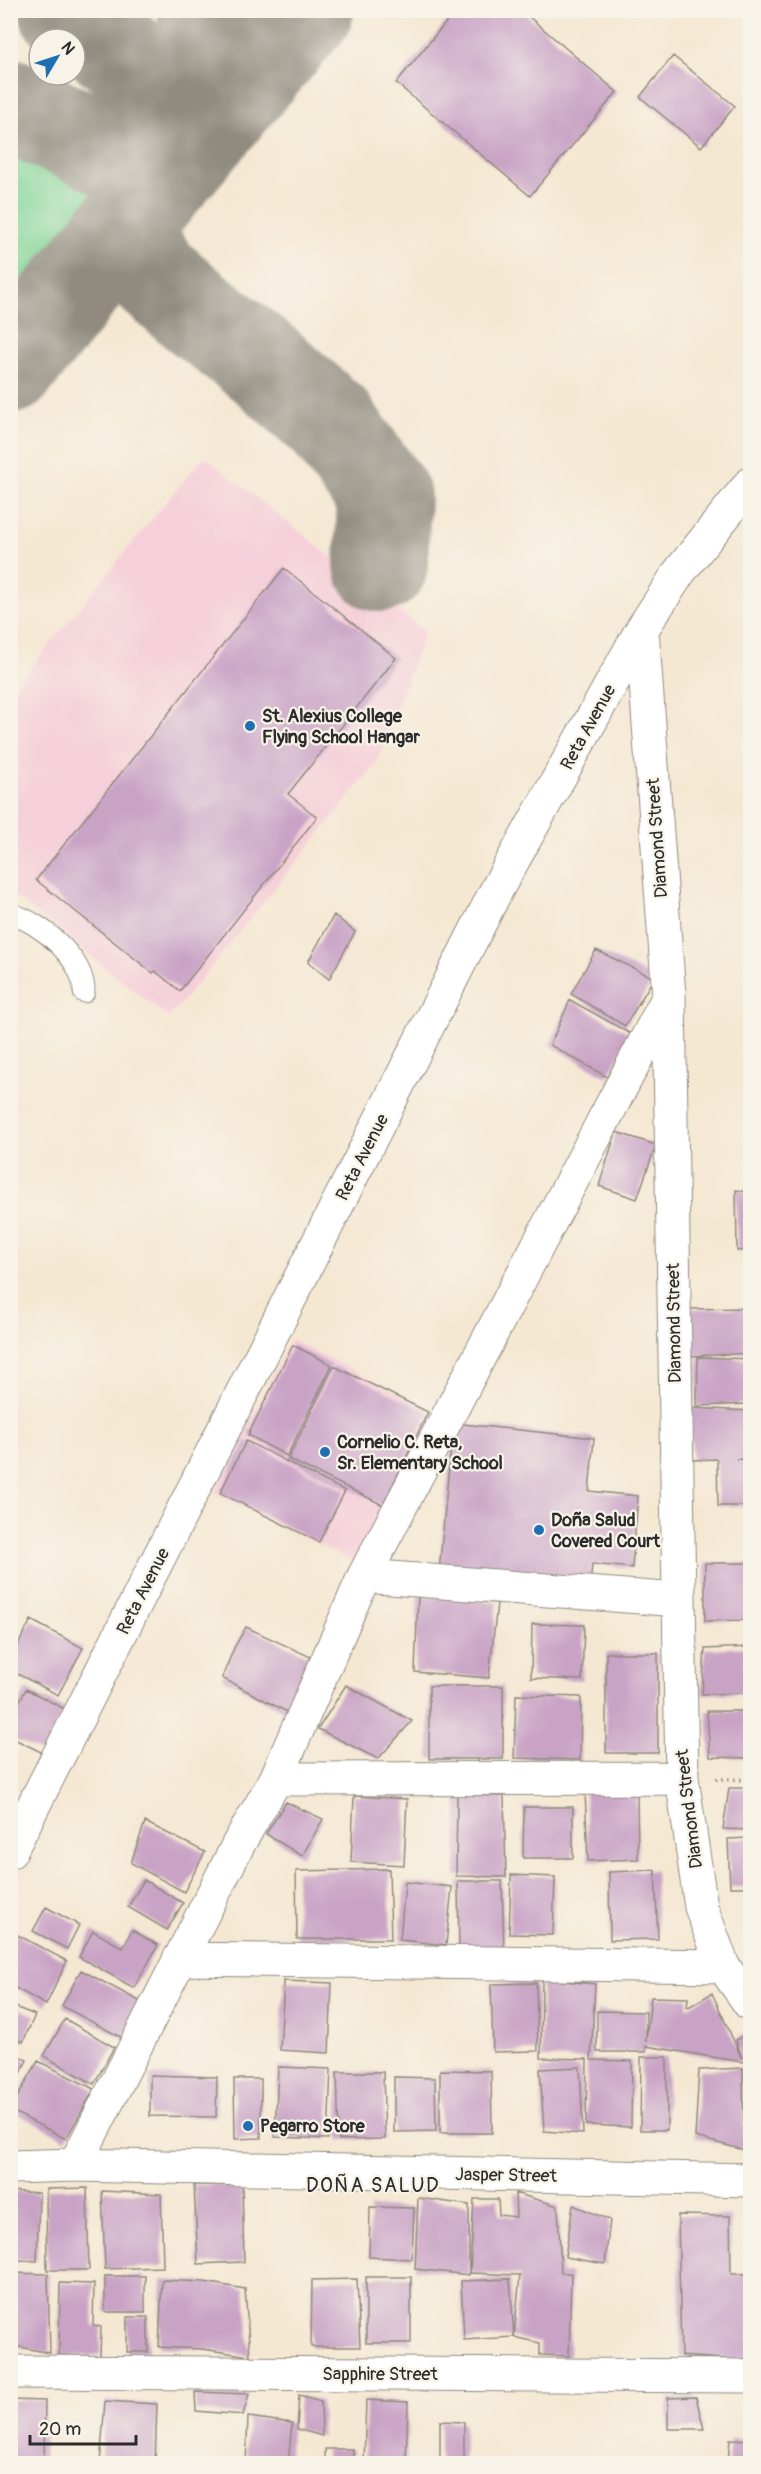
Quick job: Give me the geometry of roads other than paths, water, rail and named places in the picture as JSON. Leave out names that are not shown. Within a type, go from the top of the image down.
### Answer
[{"type":"street","name":"Reta Avenue","points":[[10,1852],[497,889],[642,629],[680,571],[750,484]]},
{"type":"street","name":"Diamond Street","points":[[642,629],[669,996],[682,1778],[701,1907],[723,1965],[750,2004]]},
{"type":"street","points":[[75,2165],[239,1843],[276,1779],[364,1576],[669,996]]},
{"type":"street","points":[[364,1576],[679,1600]]},
{"type":"street","points":[[276,1779],[682,1778]]},
{"type":"street","points":[[179,1959],[723,1965]]},
{"type":"street","name":"Jasper Street","points":[[10,2167],[75,2165],[750,2180]]},
{"type":"street","name":"Sapphire Street","points":[[10,2372],[750,2376]]},
{"type":"lane","points":[[10,914],[30,921],[52,938],[71,958],[84,980],[84,992]]},
{"type":"place","name":"St. Alexius College Flying School Hangar","points":[[250,726]]},
{"type":"place","name":"Cornelio C. Reta, Sr. Elementary School","points":[[325,1452]]},
{"type":"place","name":"Doña Salud Covered Court","points":[[539,1530]]},
{"type":"place","name":"Pegarro Store","points":[[248,2126]]},
{"type":"district","name":"DOÑA SALUD","points":[[373,2185]]}]
